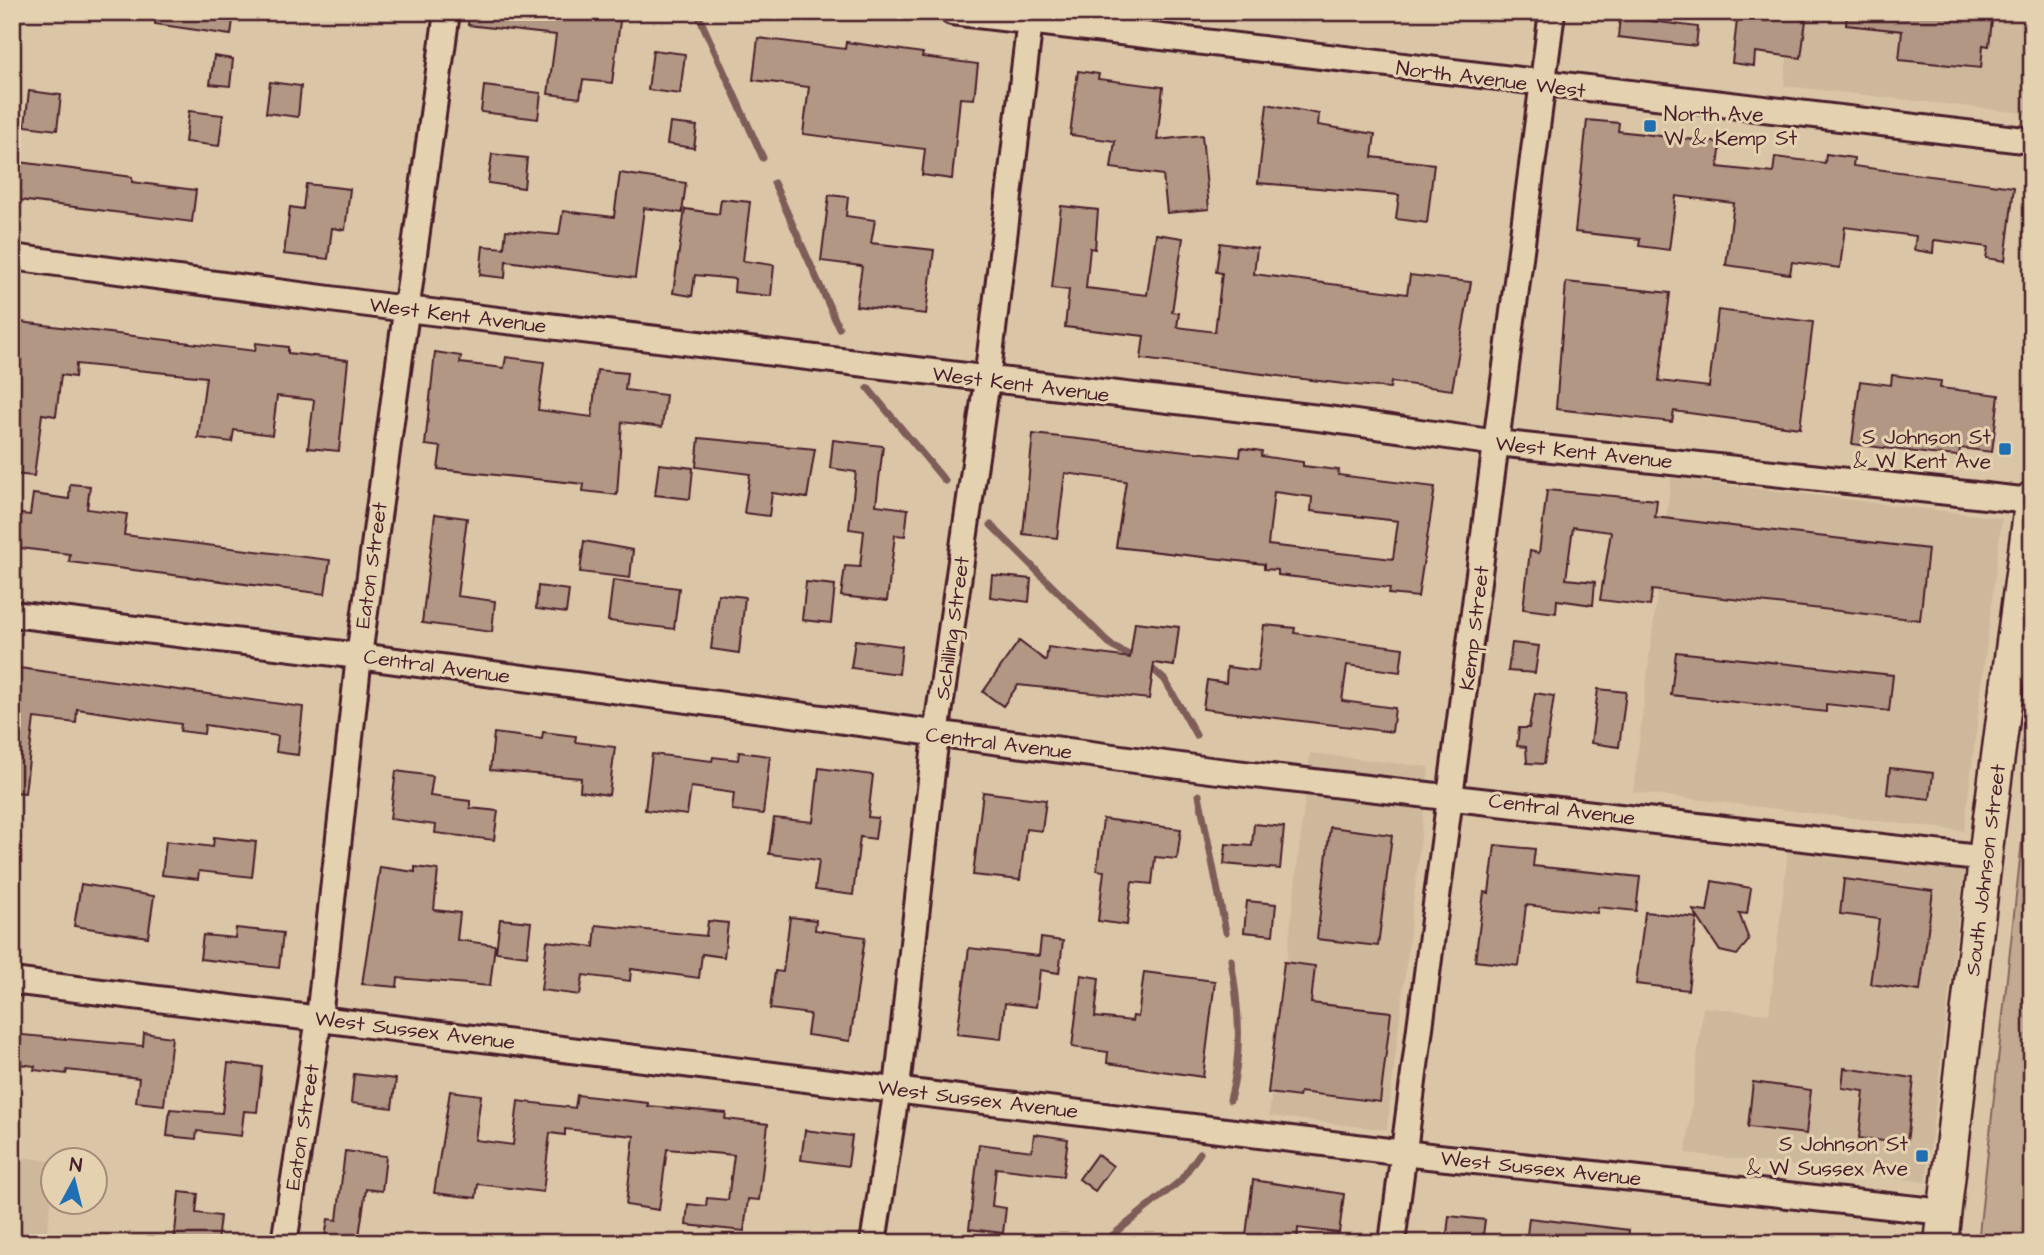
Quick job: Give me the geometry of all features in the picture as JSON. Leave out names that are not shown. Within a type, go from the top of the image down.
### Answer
[{"type":"street","name":"Eaton Street","points":[[284,1243],[319,1018],[359,656],[447,12]]},
{"type":"street","name":"North Avenue West","points":[[952,12],[1030,17],[1543,85],[2032,141]]},
{"type":"street","name":"Kemp Street","points":[[1392,1243],[1552,12]]},
{"type":"street","name":"Schilling Street","points":[[873,1243],[897,1088],[936,735],[988,380],[1030,17]]},
{"type":"street","name":"West Kent Avenue","points":[[12,257],[406,310],[1497,443],[2032,499]]},
{"type":"street","name":"South Johnson Street","points":[[1943,1227],[2032,499]]},
{"type":"street","name":"Central Avenue","points":[[12,614],[359,656],[1210,770],[1987,859]]},
{"type":"street","name":"West Sussex Avenue","points":[[12,981],[897,1088],[1403,1153],[1943,1227]]},
{"type":"shaded area","points":[[1792,12],[2032,12],[2032,114],[1784,86]]},
{"type":"shaded area","points":[[1671,478],[2002,518],[1964,831],[1633,792]]},
{"type":"shaded area","points":[[1310,753],[1429,767],[1387,1130],[1269,1116]]},
{"type":"shaded area","points":[[2029,777],[2032,777],[2032,1243],[1978,1243]]},
{"type":"shaded area","points":[[1788,850],[1964,871],[1926,1182],[1686,1153],[1703,1007],[1769,1014]]},
{"type":"shaded area","points":[[12,1156],[38,1159],[38,1216],[49,1216],[46,1243],[12,1243]]},
{"type":"building","points":[[156,12],[234,12],[231,35],[155,24]]},
{"type":"building","points":[[469,12],[529,12],[559,16],[560,12],[620,21],[612,83],[583,80],[580,98],[548,94],[556,35],[468,25]]},
{"type":"building","points":[[1738,12],[1760,12],[1806,20],[1801,58],[1755,52],[1754,66],[1732,63]]},
{"type":"building","points":[[1847,12],[1993,12],[1989,46],[1983,45],[1981,68],[1899,60],[1902,31],[1846,25]]},
{"type":"building","points":[[1620,17],[1698,27],[1696,46],[1618,37]]},
{"type":"building","points":[[758,38],[845,49],[846,42],[923,53],[922,57],[978,64],[974,99],[960,98],[952,179],[922,175],[925,149],[803,134],[809,87],[753,80]]},
{"type":"building","points":[[653,50],[685,54],[680,94],[648,90]]},
{"type":"building","points":[[214,56],[233,59],[230,86],[210,84]]},
{"type":"building","points":[[1078,71],[1099,74],[1098,79],[1163,87],[1157,140],[1202,135],[1209,209],[1167,213],[1163,175],[1111,168],[1115,141],[1070,135]]},
{"type":"building","points":[[270,82],[301,86],[298,117],[266,113]]},
{"type":"building","points":[[484,86],[541,93],[538,119],[481,112]]},
{"type":"building","points":[[29,91],[61,95],[57,130],[25,126]]},
{"type":"building","points":[[1267,104],[1319,114],[1318,125],[1375,134],[1372,157],[1434,164],[1427,223],[1396,219],[1399,195],[1258,183]]},
{"type":"building","points":[[189,111],[223,115],[219,146],[185,142]]},
{"type":"building","points":[[1587,120],[1619,123],[1618,131],[1721,143],[1718,167],[1773,173],[1775,157],[1825,163],[1826,154],[1854,158],[1853,166],[2014,187],[2005,261],[1986,258],[1988,247],[1934,240],[1933,253],[1914,250],[1916,236],[1845,227],[1840,268],[1792,262],[1790,274],[1726,265],[1734,203],[1676,196],[1669,250],[1639,246],[1640,239],[1575,232]]},
{"type":"building","points":[[670,123],[697,126],[694,148],[667,144]]},
{"type":"building","points":[[492,154],[527,158],[524,188],[488,183]]},
{"type":"building","points":[[12,161],[132,177],[132,182],[196,190],[192,222],[12,199]]},
{"type":"building","points":[[620,173],[686,183],[682,213],[644,208],[635,278],[506,261],[505,278],[480,275],[483,246],[504,248],[506,230],[559,235],[563,211],[614,217]]},
{"type":"building","points":[[306,184],[350,189],[345,230],[332,228],[328,259],[284,254],[290,207],[303,209]]},
{"type":"building","points":[[829,195],[848,197],[846,216],[875,220],[871,243],[934,250],[926,314],[856,306],[862,266],[821,261]]},
{"type":"building","points":[[721,199],[750,202],[743,261],[774,265],[771,296],[734,292],[735,279],[695,275],[692,296],[673,293],[685,209],[719,214]]},
{"type":"building","points":[[1061,206],[1098,210],[1095,249],[1090,248],[1086,288],[1147,295],[1156,234],[1183,238],[1172,312],[1179,313],[1177,327],[1215,332],[1222,273],[1216,272],[1220,243],[1257,248],[1254,274],[1407,294],[1410,275],[1471,282],[1452,390],[1391,382],[1390,388],[1344,384],[1141,359],[1144,336],[1065,327],[1069,290],[1052,288]]},
{"type":"building","points":[[1566,282],[1670,293],[1659,381],[1709,387],[1718,310],[1813,322],[1800,428],[1674,411],[1672,422],[1556,409]]},
{"type":"building","points":[[12,321],[255,351],[256,343],[288,347],[288,353],[348,360],[339,451],[308,448],[314,400],[277,396],[272,435],[234,430],[232,442],[198,438],[206,377],[76,364],[75,377],[61,375],[56,416],[42,414],[34,476],[12,474]]},
{"type":"building","points":[[435,352],[461,356],[460,363],[504,368],[506,357],[544,362],[538,410],[592,417],[597,370],[627,373],[625,390],[666,395],[662,427],[622,422],[617,495],[583,491],[584,484],[438,469],[441,447],[425,445]]},
{"type":"building","points":[[1892,375],[1941,381],[1940,388],[1999,395],[1992,452],[1960,448],[1959,456],[1852,444],[1860,381],[1891,385]]},
{"type":"building","points":[[1033,434],[1240,457],[1241,448],[1262,451],[1261,456],[1303,462],[1303,466],[1339,470],[1338,475],[1435,487],[1418,597],[1389,594],[1390,588],[1278,575],[1278,570],[1264,569],[1264,564],[1116,547],[1126,481],[1065,473],[1057,538],[1023,534]],"holes":[[[1274,492],[1312,497],[1311,511],[1398,521],[1393,559],[1268,545]]]},
{"type":"building","points":[[699,438],[815,449],[807,498],[772,493],[769,516],[744,513],[750,474],[696,467]]},
{"type":"building","points":[[833,440],[883,446],[876,505],[908,509],[905,536],[895,535],[887,601],[841,596],[845,566],[860,567],[864,531],[849,529],[856,472],[830,468]]},
{"type":"building","points":[[659,464],[693,468],[690,499],[655,495]]},
{"type":"building","points":[[70,484],[90,486],[87,509],[127,514],[124,535],[330,560],[325,594],[69,562],[70,554],[12,547],[12,513],[30,515],[33,494],[69,499]]},
{"type":"building","points":[[1547,490],[1657,500],[1655,517],[1928,549],[1920,620],[1652,590],[1650,606],[1600,600],[1611,532],[1573,527],[1566,579],[1595,582],[1593,605],[1557,600],[1556,613],[1523,609],[1530,551],[1539,553]]},
{"type":"building","points":[[435,514],[467,518],[457,596],[495,601],[492,632],[422,623]]},
{"type":"building","points":[[584,541],[633,550],[630,578],[580,572]]},
{"type":"building","points":[[992,575],[1031,579],[1029,602],[990,597]]},
{"type":"building","points":[[613,580],[679,588],[674,629],[608,621]]},
{"type":"building","points":[[806,582],[835,585],[831,623],[802,620]]},
{"type":"building","points":[[538,586],[569,590],[566,613],[536,609]]},
{"type":"building","points":[[718,594],[745,597],[739,653],[711,649]]},
{"type":"building","points":[[1135,622],[1179,627],[1174,666],[1154,663],[1149,699],[1018,685],[1003,706],[983,692],[1019,641],[1046,661],[1048,647],[1130,658]]},
{"type":"building","points":[[1264,625],[1295,628],[1294,633],[1403,648],[1400,672],[1347,665],[1342,701],[1395,708],[1392,732],[1203,709],[1207,680],[1226,683],[1227,667],[1258,671]]},
{"type":"building","points":[[855,640],[902,646],[899,674],[851,668]]},
{"type":"building","points":[[1512,643],[1539,646],[1535,673],[1508,671]]},
{"type":"building","points":[[1676,652],[1893,675],[1889,711],[1826,704],[1826,712],[1671,695]]},
{"type":"building","points":[[12,667],[303,707],[298,755],[276,752],[278,736],[205,725],[204,734],[180,731],[181,724],[77,709],[76,723],[34,718],[25,793],[12,792]]},
{"type":"building","points":[[1598,689],[1626,692],[1619,747],[1591,743]]},
{"type":"building","points":[[1535,693],[1554,696],[1544,764],[1527,763],[1526,747],[1517,746],[1519,728],[1529,728]]},
{"type":"building","points":[[543,732],[576,736],[575,742],[615,747],[609,795],[580,791],[581,778],[490,770],[494,733],[542,739]]},
{"type":"building","points":[[739,752],[770,756],[763,814],[732,810],[734,793],[691,787],[687,815],[645,810],[652,754],[712,761],[713,757],[738,760]]},
{"type":"building","points":[[819,768],[873,775],[868,817],[878,818],[875,839],[860,837],[853,895],[815,890],[819,860],[769,854],[774,818],[813,822]]},
{"type":"building","points":[[1890,768],[1933,773],[1930,799],[1887,794]]},
{"type":"building","points":[[396,771],[433,776],[430,796],[470,801],[470,808],[498,811],[494,840],[435,833],[436,825],[390,819]]},
{"type":"building","points":[[983,792],[1046,800],[1042,831],[1026,829],[1020,880],[973,875]]},
{"type":"building","points":[[1103,819],[1181,829],[1177,859],[1155,857],[1152,884],[1132,882],[1127,925],[1098,921],[1104,871],[1097,870]]},
{"type":"building","points":[[1254,824],[1284,827],[1280,869],[1224,864],[1226,844],[1252,846]]},
{"type":"building","points":[[1330,827],[1392,835],[1378,946],[1317,939]]},
{"type":"building","points":[[214,837],[256,842],[252,877],[199,871],[198,879],[162,875],[166,841],[213,847]]},
{"type":"building","points":[[1495,845],[1535,849],[1533,866],[1640,877],[1636,911],[1598,907],[1597,913],[1526,905],[1519,966],[1475,961],[1484,892],[1489,893]]},
{"type":"building","points":[[380,867],[415,872],[415,867],[438,870],[434,910],[460,913],[457,940],[495,945],[490,986],[398,978],[397,987],[362,984]]},
{"type":"building","points":[[1844,879],[1933,891],[1920,991],[1870,984],[1879,919],[1840,914]]},
{"type":"building","points":[[1712,881],[1751,888],[1747,914],[1739,913],[1749,940],[1737,955],[1720,951],[1693,910],[1707,912]]},
{"type":"building","points":[[81,884],[154,896],[148,937],[74,926]]},
{"type":"building","points":[[1247,901],[1276,904],[1273,935],[1244,932]]},
{"type":"building","points":[[1645,912],[1697,918],[1688,990],[1636,984]]},
{"type":"building","points":[[790,917],[816,920],[815,930],[865,937],[850,1041],[807,1035],[810,1014],[770,1009],[775,971],[783,972]]},
{"type":"building","points":[[500,919],[531,922],[527,956],[496,952]]},
{"type":"building","points":[[708,921],[728,923],[724,957],[702,954],[699,978],[631,969],[630,981],[583,975],[580,995],[541,990],[547,941],[594,947],[596,925],[706,936]]},
{"type":"building","points":[[236,928],[283,933],[279,968],[200,959],[203,935],[235,938]]},
{"type":"building","points":[[1041,938],[1063,941],[1059,973],[1040,970],[1036,1007],[1005,1003],[1001,1039],[957,1034],[969,948],[1039,956]]},
{"type":"building","points":[[1284,962],[1315,966],[1311,1003],[1391,1012],[1380,1102],[1300,1092],[1299,1097],[1268,1093]]},
{"type":"building","points":[[1144,972],[1215,981],[1203,1077],[1107,1063],[1108,1052],[1072,1047],[1081,975],[1099,978],[1095,1017],[1132,1021],[1133,1016],[1138,1017]]},
{"type":"building","points":[[144,1033],[172,1037],[164,1105],[136,1102],[139,1078],[67,1070],[66,1074],[34,1070],[35,1066],[12,1063],[12,1034],[143,1046]]},
{"type":"building","points":[[228,1063],[262,1067],[257,1112],[244,1111],[241,1136],[197,1131],[196,1139],[167,1136],[170,1109],[222,1113]]},
{"type":"building","points":[[1844,1068],[1914,1078],[1907,1144],[1859,1138],[1864,1091],[1842,1088]]},
{"type":"building","points":[[354,1074],[396,1079],[392,1108],[351,1103]]},
{"type":"building","points":[[1753,1082],[1811,1090],[1806,1134],[1748,1127]]},
{"type":"building","points":[[450,1091],[481,1095],[475,1140],[513,1145],[518,1101],[575,1108],[577,1095],[648,1103],[648,1106],[726,1113],[725,1119],[768,1124],[759,1200],[748,1199],[744,1231],[686,1225],[688,1204],[706,1206],[707,1198],[728,1200],[734,1155],[667,1149],[659,1210],[626,1205],[634,1136],[565,1129],[565,1135],[550,1133],[543,1192],[478,1184],[476,1198],[434,1193]]},
{"type":"building","points":[[805,1130],[852,1136],[848,1166],[801,1160]]},
{"type":"building","points":[[1034,1134],[1068,1139],[1063,1176],[996,1168],[992,1206],[1006,1208],[1003,1233],[969,1229],[979,1144],[1032,1151]]},
{"type":"building","points":[[345,1151],[386,1156],[382,1191],[366,1189],[358,1243],[324,1243],[328,1219],[337,1220]]},
{"type":"building","points":[[1097,1154],[1113,1166],[1095,1191],[1079,1179]]},
{"type":"building","points":[[1253,1180],[1344,1194],[1339,1233],[1298,1228],[1297,1243],[1245,1243]]},
{"type":"building","points":[[179,1192],[198,1194],[196,1213],[220,1216],[217,1243],[174,1243]]},
{"type":"building","points":[[1449,1216],[1485,1220],[1482,1243],[1446,1243]]},
{"type":"building","points":[[1529,1218],[1629,1230],[1628,1243],[1526,1243]]},
{"type":"waterway","points":[[697,12],[763,158]]},
{"type":"waterway","points":[[774,183],[839,328]]},
{"type":"waterway","points":[[868,388],[945,481]]},
{"type":"waterway","points":[[991,525],[1113,647],[1137,659]]},
{"type":"waterway","points":[[1147,664],[1165,680],[1196,735]]},
{"type":"waterway","points":[[1199,795],[1226,932]]},
{"type":"waterway","points":[[1230,1100],[1238,1047],[1236,995],[1231,960]]},
{"type":"waterway","points":[[1103,1243],[1180,1181],[1200,1153]]},
{"type":"place","name":"North Ave W & Kemp St","points":[[1650,126]]},
{"type":"place","name":"S Johnson St & W Kent Ave","points":[[2005,449]]},
{"type":"place","name":"S Johnson St & W Sussex Ave","points":[[1922,1156]]}]
